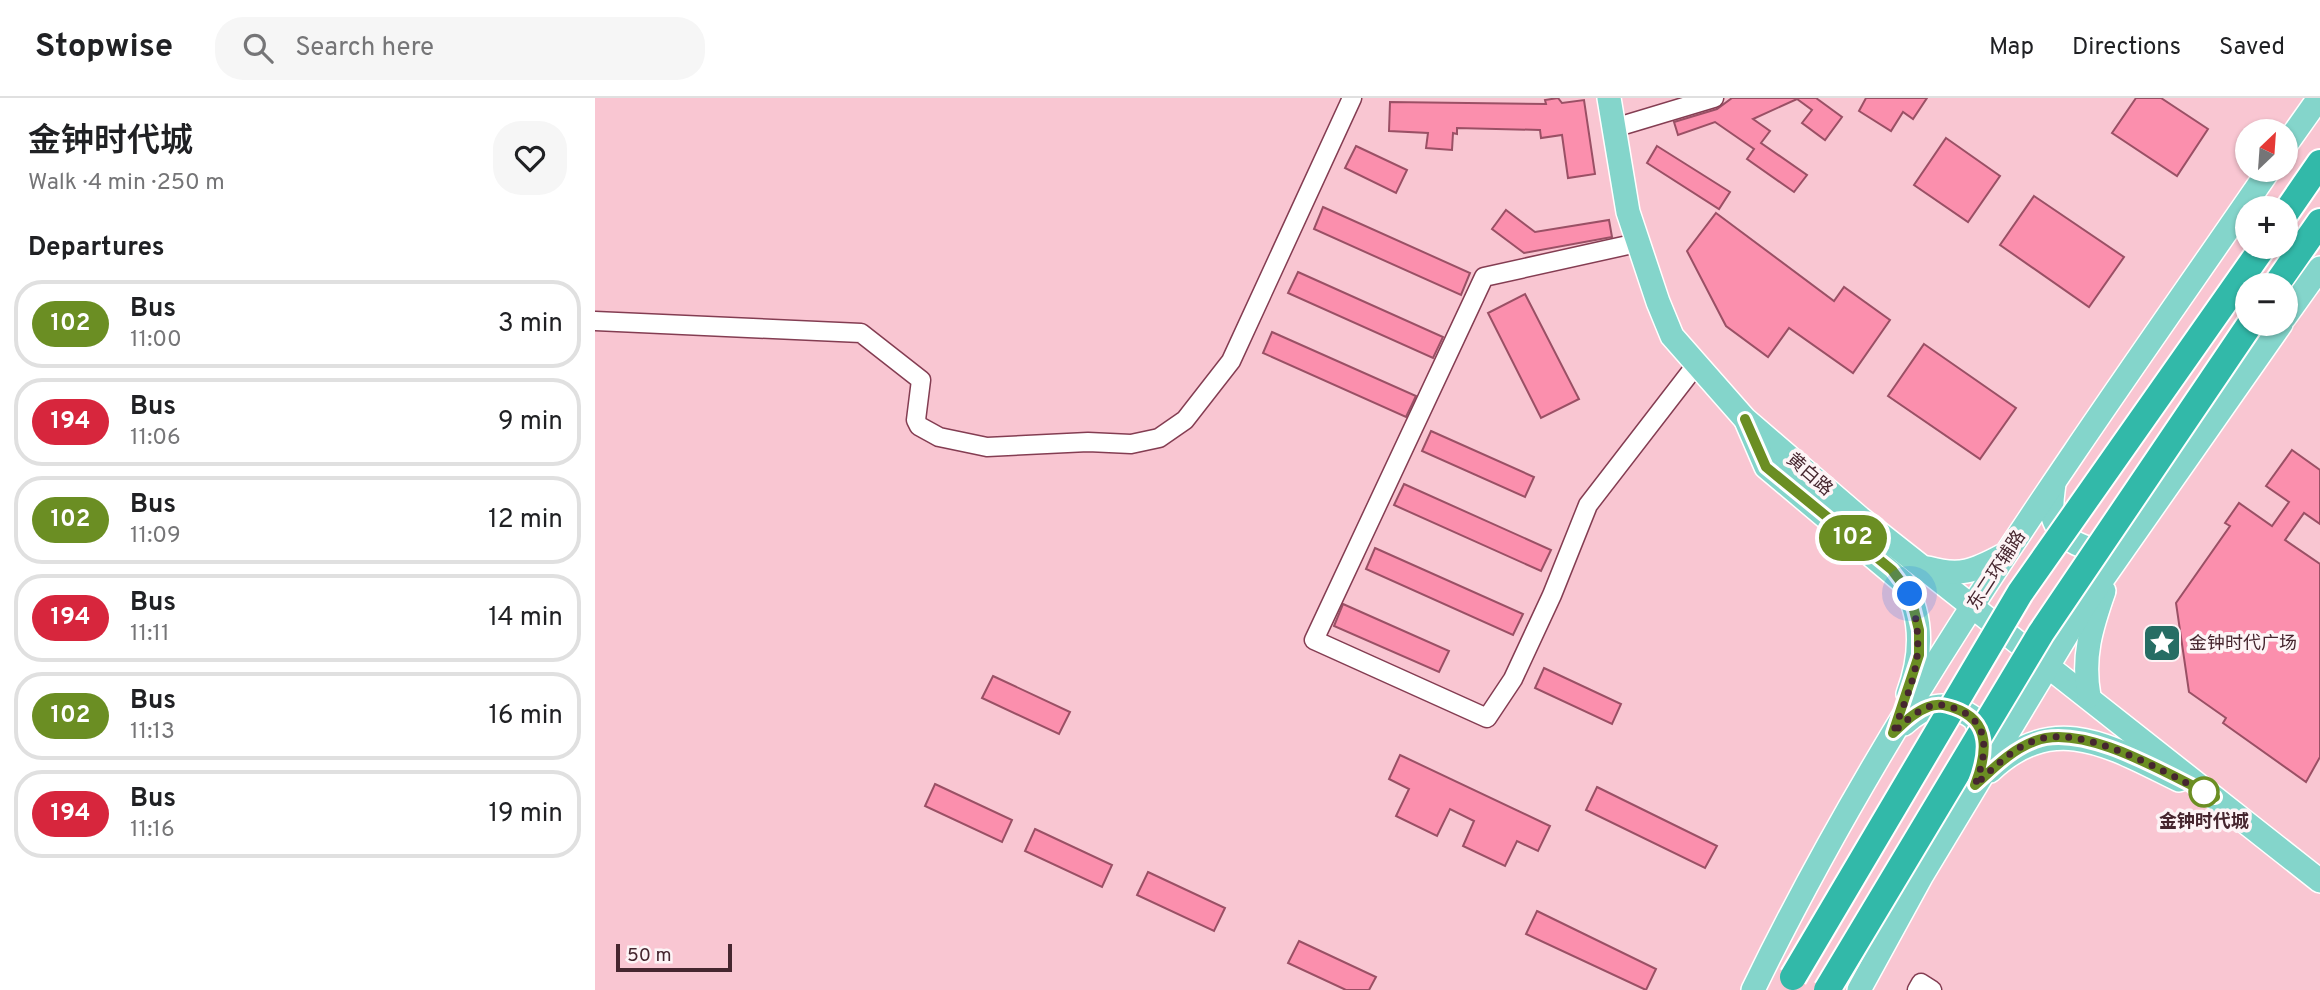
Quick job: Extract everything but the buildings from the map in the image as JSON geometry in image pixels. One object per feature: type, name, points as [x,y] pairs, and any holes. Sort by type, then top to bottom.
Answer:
[{"type":"highway","points":[[2297,196],[2320,163]]},
{"type":"highway","points":[[2285,273],[2320,222]]},
{"type":"highway","points":[[1790,984],[2020,593],[2255,259]]},
{"type":"highway","points":[[1827,990],[2041,633],[2242,336]]},
{"type":"main road","name":"黄白路","points":[[1609,98],[1628,212],[1672,336],[1745,419],[1860,517],[2320,881]]},
{"type":"main road","points":[[2298,128],[2319,98]]},
{"type":"main road","name":"东二环辅路","points":[[1752,990],[1893,733],[2004,555],[2261,182]]},
{"type":"main road","points":[[2298,299],[2320,268]]},
{"type":"main road","points":[[1859,990],[1975,785],[2049,664],[2113,564],[2273,336]]},
{"type":"main road","points":[[1745,419],[1766,467],[1892,570],[1910,594],[1919,630],[1919,655],[1893,733]]},
{"type":"main road","points":[[2054,483],[2053,518],[2073,541],[2103,550],[2114,548],[2133,536]]},
{"type":"main road","points":[[1922,566],[1951,574],[1977,569],[2004,555]]},
{"type":"main road","points":[[2089,696],[2085,671],[2088,639],[2113,564]]},
{"type":"main road","points":[[1893,733],[1911,717],[1935,705],[1943,704],[1967,713],[1979,725],[1985,740],[1986,757],[1975,785]]},
{"type":"main road","points":[[1975,785],[2007,756],[2037,740],[2064,737],[2096,743],[2128,755],[2215,797]]},
{"type":"street","points":[[595,321],[861,333],[921,380],[916,420],[919,426],[939,437],[987,447],[1088,442],[1131,444],[1159,438],[1185,419],[1231,361],[1352,98]]},
{"type":"street","points":[[1614,128],[1714,98]]},
{"type":"street","points":[[1637,243],[1484,277],[1314,640],[1487,718],[1513,679],[1552,595],[1588,505],[1696,365]]},
{"type":"street","points":[[1917,990],[1921,983],[1932,990]]},
{"type":"bus line","name":"102","points":[[1745,419],[1766,467],[1892,570],[1910,594],[1919,630],[1919,655],[1893,733],[1927,707],[1943,704],[1957,708],[1975,719],[1985,740],[1986,757],[1975,785],[2007,756],[2037,740],[2064,737],[2096,743],[2128,755],[2215,797]]},
{"type":"place","name":"金钟时代广场","points":[[2162,643]]},
{"type":"place","name":"金钟时代城","points":[[2204,792]]},
{"type":"route","points":[[1910,594],[1919,630],[1919,655],[1893,733],[1927,707],[1943,704],[1957,708],[1975,719],[1985,740],[1986,757],[1975,785],[2007,756],[2037,740],[2064,737],[2096,743],[2128,755],[2204,792]]}]
